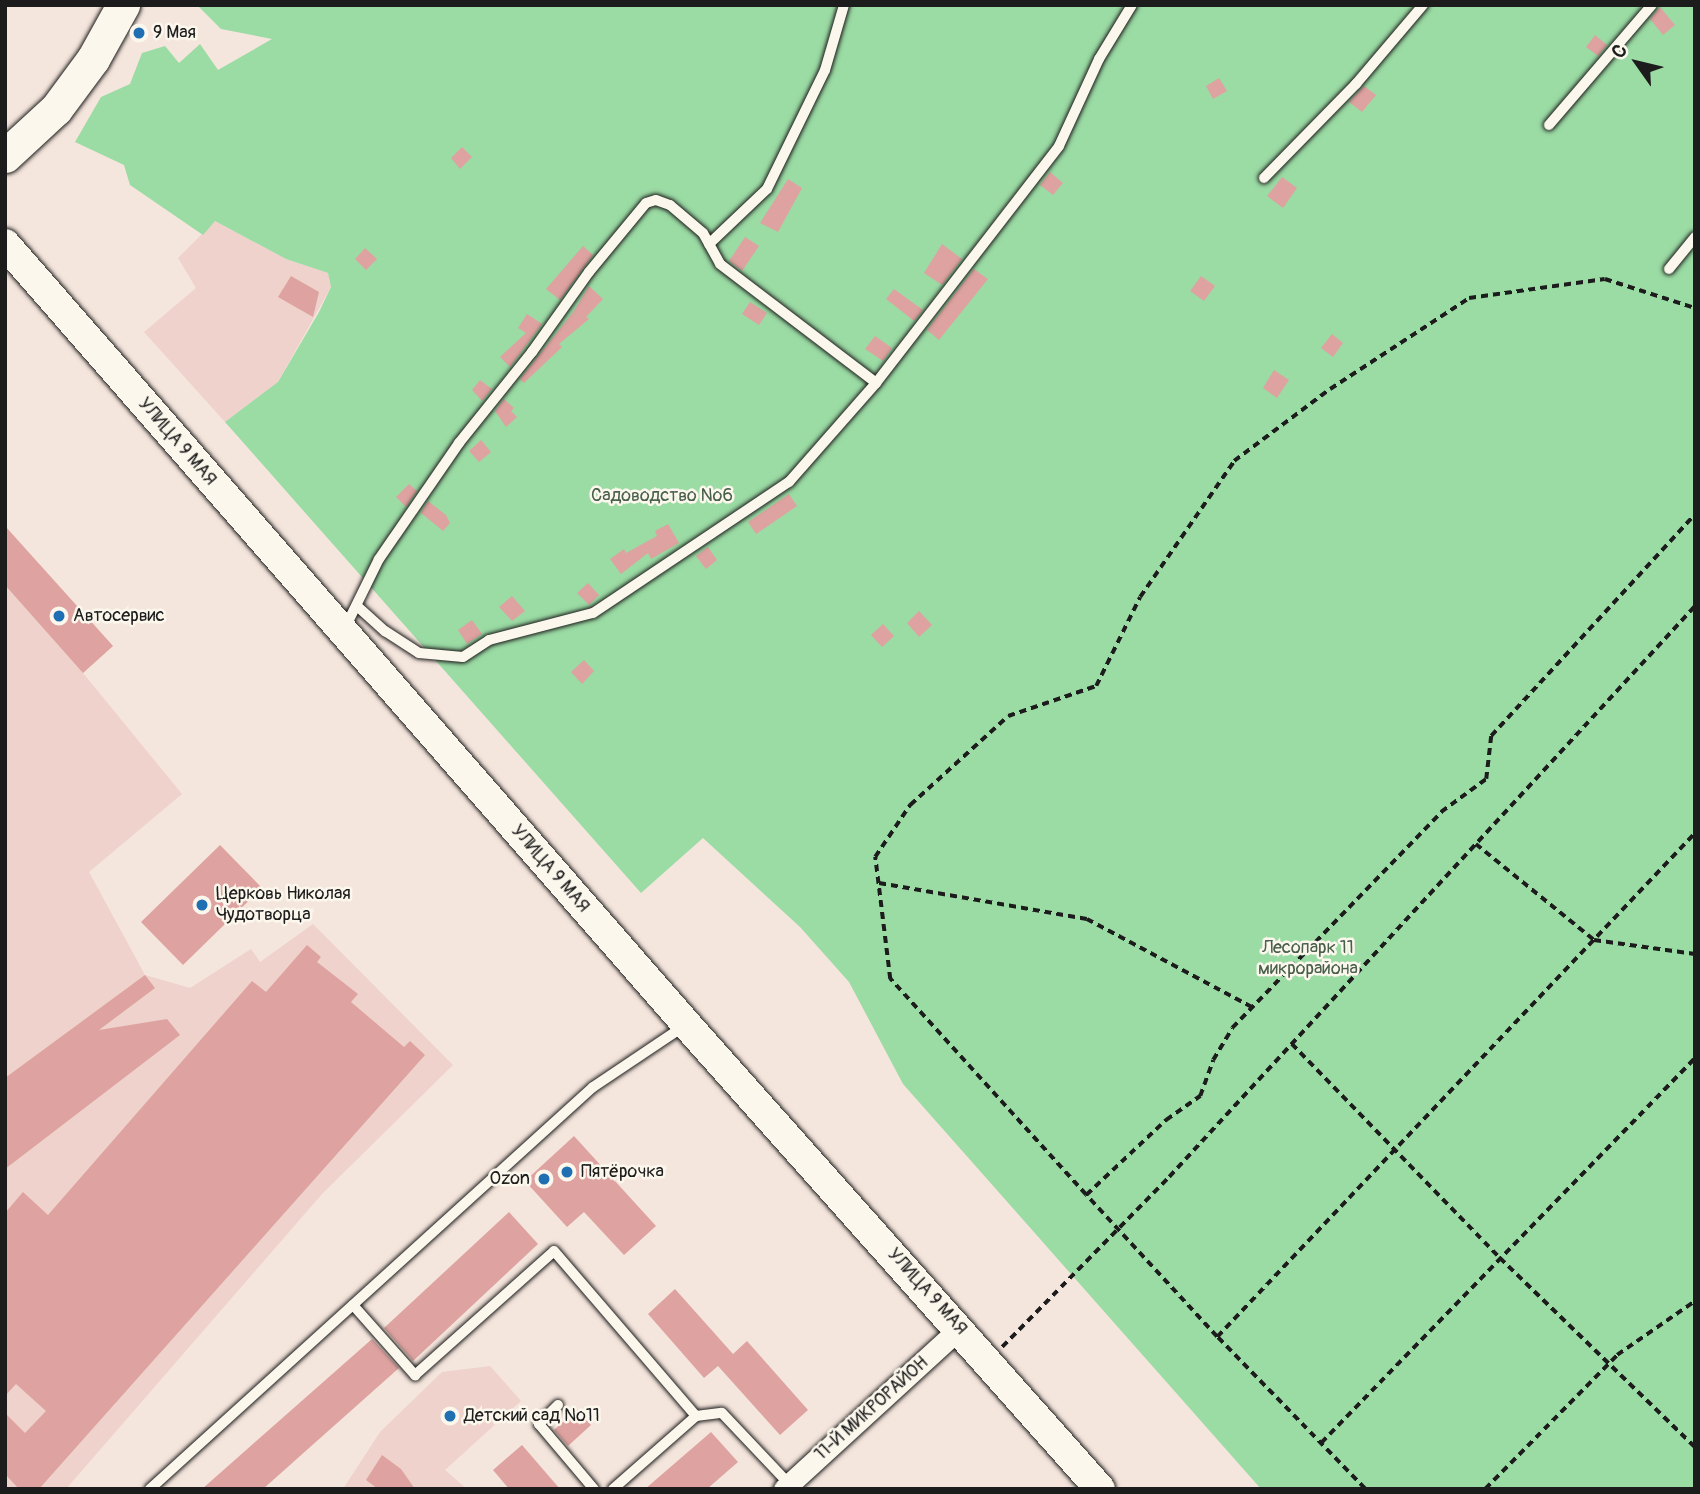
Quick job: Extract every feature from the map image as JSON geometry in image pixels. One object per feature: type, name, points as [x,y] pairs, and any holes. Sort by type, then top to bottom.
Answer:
[{"type":"main road","points":[[5,156],[56,109],[93,59],[121,6]]},
{"type":"main road","name":"УЛИЦА 9 МАЯ","points":[[5,244],[342,633],[1100,1489]]},
{"type":"street","name":"11-Й МИКРОРАЙОН","points":[[789,1487],[960,1328]]},
{"type":"lane","points":[[709,244],[768,189],[825,70],[844,5]]},
{"type":"lane","points":[[357,606],[385,631],[419,653],[463,657],[489,640],[593,613],[789,482],[876,383],[1059,146],[1099,60],[1132,5]]},
{"type":"lane","points":[[1264,178],[1356,84],[1423,5]]},
{"type":"lane","points":[[1549,125],[1652,5]]},
{"type":"lane","points":[[342,633],[379,559],[459,443],[532,352],[589,272],[646,204],[656,200],[670,205],[703,233],[720,264],[876,383]]},
{"type":"lane","points":[[1669,268],[1695,237]]},
{"type":"lane","points":[[150,1489],[593,1087],[687,1025]]},
{"type":"lane","points":[[353,1305],[415,1375],[554,1251],[696,1416]]},
{"type":"lane","points":[[558,1405],[539,1424],[594,1489]]},
{"type":"lane","points":[[612,1489],[696,1416],[722,1413],[789,1487]]},
{"type":"path","points":[[1365,1489],[1116,1230],[890,979],[875,857],[910,805],[1008,716],[1096,686],[1140,597],[1234,461],[1330,389],[1469,298],[1605,279],[1695,308]]},
{"type":"path","points":[[1086,1195],[1166,1120],[1200,1097],[1213,1060],[1232,1028],[1441,812],[1486,779],[1491,736],[1695,514]]},
{"type":"path","points":[[988,1361],[1292,1044],[1695,606]]},
{"type":"path","points":[[1217,1338],[1695,833]]},
{"type":"path","points":[[1476,844],[1594,940],[1695,954]]},
{"type":"path","points":[[879,883],[1087,919],[1252,1007]]},
{"type":"path","points":[[1292,1044],[1500,1258],[1695,1447]]},
{"type":"path","points":[[1321,1443],[1695,1058]]},
{"type":"path","points":[[1485,1489],[1608,1364],[1695,1301]]},
{"type":"shaded area","points":[[215,221],[286,259],[328,273],[331,287],[278,382],[225,422],[144,332],[196,288],[178,258]]},
{"type":"shaded area","points":[[5,526],[113,646],[83,673],[182,794],[89,872],[145,975],[190,988],[251,949],[260,962],[313,924],[453,1065],[322,1194],[66,1489],[5,1489]]},
{"type":"shaded area","name":"Детский сад №11","points":[[490,1366],[521,1401],[445,1470],[467,1489],[343,1489],[380,1432],[442,1372]]},
{"type":"green space","points":[[197,5],[1695,5],[1695,1489],[1261,1489],[903,1084],[849,982],[800,927],[703,838],[641,893],[225,422],[278,382],[331,287],[328,273],[286,259],[215,221],[203,235],[130,185],[124,165],[75,142],[101,97],[130,84],[142,53],[165,46],[179,63],[200,44],[218,70],[272,39],[221,29]]},
{"type":"building","points":[[1660,7],[1675,25],[1663,35],[1650,19]]},
{"type":"building","points":[[1595,35],[1607,45],[1598,56],[1586,47]]},
{"type":"building","points":[[1219,78],[1227,91],[1213,99],[1206,86]]},
{"type":"building","points":[[1364,86],[1376,95],[1362,112],[1349,102]]},
{"type":"building","points":[[462,147],[472,157],[460,169],[451,158]]},
{"type":"building","points":[[1050,172],[1063,183],[1053,195],[1040,185]]},
{"type":"building","points":[[1282,177],[1297,188],[1283,208],[1267,196]]},
{"type":"building","points":[[788,179],[802,188],[778,232],[760,223]]},
{"type":"building","points":[[745,237],[759,246],[742,271],[729,261]]},
{"type":"building","points":[[942,244],[962,259],[942,285],[924,273]]},
{"type":"building","points":[[583,246],[593,255],[560,300],[546,289]]},
{"type":"building","points":[[365,248],[377,259],[366,270],[355,259]]},
{"type":"building","points":[[974,269],[988,279],[939,340],[927,330]]},
{"type":"building","points":[[291,276],[319,292],[313,317],[278,297]]},
{"type":"building","points":[[1201,276],[1215,286],[1204,301],[1190,291]]},
{"type":"building","points":[[589,286],[603,299],[586,317],[589,319],[559,344],[562,347],[524,383],[520,379],[574,311]]},
{"type":"building","points":[[894,289],[923,310],[914,321],[886,299]]},
{"type":"building","points":[[750,302],[767,313],[759,325],[742,314]]},
{"type":"building","points":[[527,314],[542,324],[510,367],[500,357],[526,333],[518,328]]},
{"type":"building","points":[[1332,334],[1343,343],[1333,357],[1321,348]]},
{"type":"building","points":[[875,336],[892,348],[883,361],[865,349]]},
{"type":"building","points":[[1274,370],[1289,380],[1277,398],[1263,388]]},
{"type":"building","points":[[480,380],[492,389],[482,401],[472,390]]},
{"type":"building","points":[[504,399],[514,408],[511,411],[517,417],[506,427],[495,411]]},
{"type":"building","points":[[481,440],[491,452],[479,462],[469,451]]},
{"type":"building","points":[[409,484],[417,491],[406,507],[396,497]]},
{"type":"building","points":[[789,494],[797,506],[756,534],[748,522]]},
{"type":"building","points":[[428,501],[446,515],[450,523],[443,531],[421,513]]},
{"type":"building","points":[[668,524],[679,543],[651,559],[648,553],[621,574],[610,559],[624,549],[626,553],[657,536],[655,531]]},
{"type":"building","name":"Автосервис","points":[[5,526],[113,646],[83,673],[5,585]]},
{"type":"building","points":[[708,547],[717,560],[706,569],[696,556]]},
{"type":"building","points":[[588,583],[599,595],[589,605],[577,593]]},
{"type":"building","points":[[512,596],[525,611],[512,621],[499,607]]},
{"type":"building","points":[[919,611],[932,625],[919,637],[907,623]]},
{"type":"building","points":[[472,620],[482,634],[467,644],[458,630]]},
{"type":"building","points":[[883,624],[894,636],[882,647],[871,635]]},
{"type":"building","points":[[584,660],[594,671],[582,684],[571,672]]},
{"type":"building","name":"Церковь Николая Чудотворца","points":[[220,845],[262,888],[183,965],[141,922]]},
{"type":"building","points":[[307,945],[321,957],[317,962],[358,994],[351,1002],[404,1047],[410,1041],[425,1055],[39,1489],[19,1489],[5,1474],[5,1413],[25,1433],[46,1411],[16,1384],[5,1396],[5,1213],[23,1192],[48,1215],[252,981],[266,992]]},
{"type":"building","points":[[145,975],[155,988],[99,1030],[167,1019],[180,1035],[5,1169],[5,1078]]},
{"type":"building","points":[[574,1136],[656,1226],[624,1255],[584,1212],[567,1227],[525,1181]]},
{"type":"building","points":[[509,1212],[538,1244],[413,1361],[384,1328]]},
{"type":"building","points":[[675,1289],[733,1354],[747,1341],[808,1410],[780,1435],[718,1366],[704,1378],[648,1314]]},
{"type":"building","points":[[372,1339],[399,1368],[263,1489],[202,1489]]},
{"type":"building","points":[[577,1409],[591,1425],[568,1446],[554,1430]]},
{"type":"building","points":[[711,1432],[738,1462],[707,1489],[645,1489]]},
{"type":"building","points":[[522,1445],[560,1489],[509,1489],[493,1470]]},
{"type":"building","points":[[382,1455],[401,1469],[415,1489],[378,1489],[366,1480]]},
{"type":"place","name":"9 Мая","points":[[139,33]]},
{"type":"place","name":"Автосервис","points":[[59,616]]},
{"type":"place","name":"Церковь Николая Чудотворца","points":[[202,905]]},
{"type":"place","name":"Пятёрочка","points":[[567,1172]]},
{"type":"place","name":"Ozon","points":[[544,1179]]},
{"type":"place","name":"Детский сад №11","points":[[450,1416]]},
{"type":"park label","name":"Садоводство №6","points":[[662,496]]},
{"type":"park label","name":"Лесопарк 11 микрорайона","points":[[1308,960]]}]
